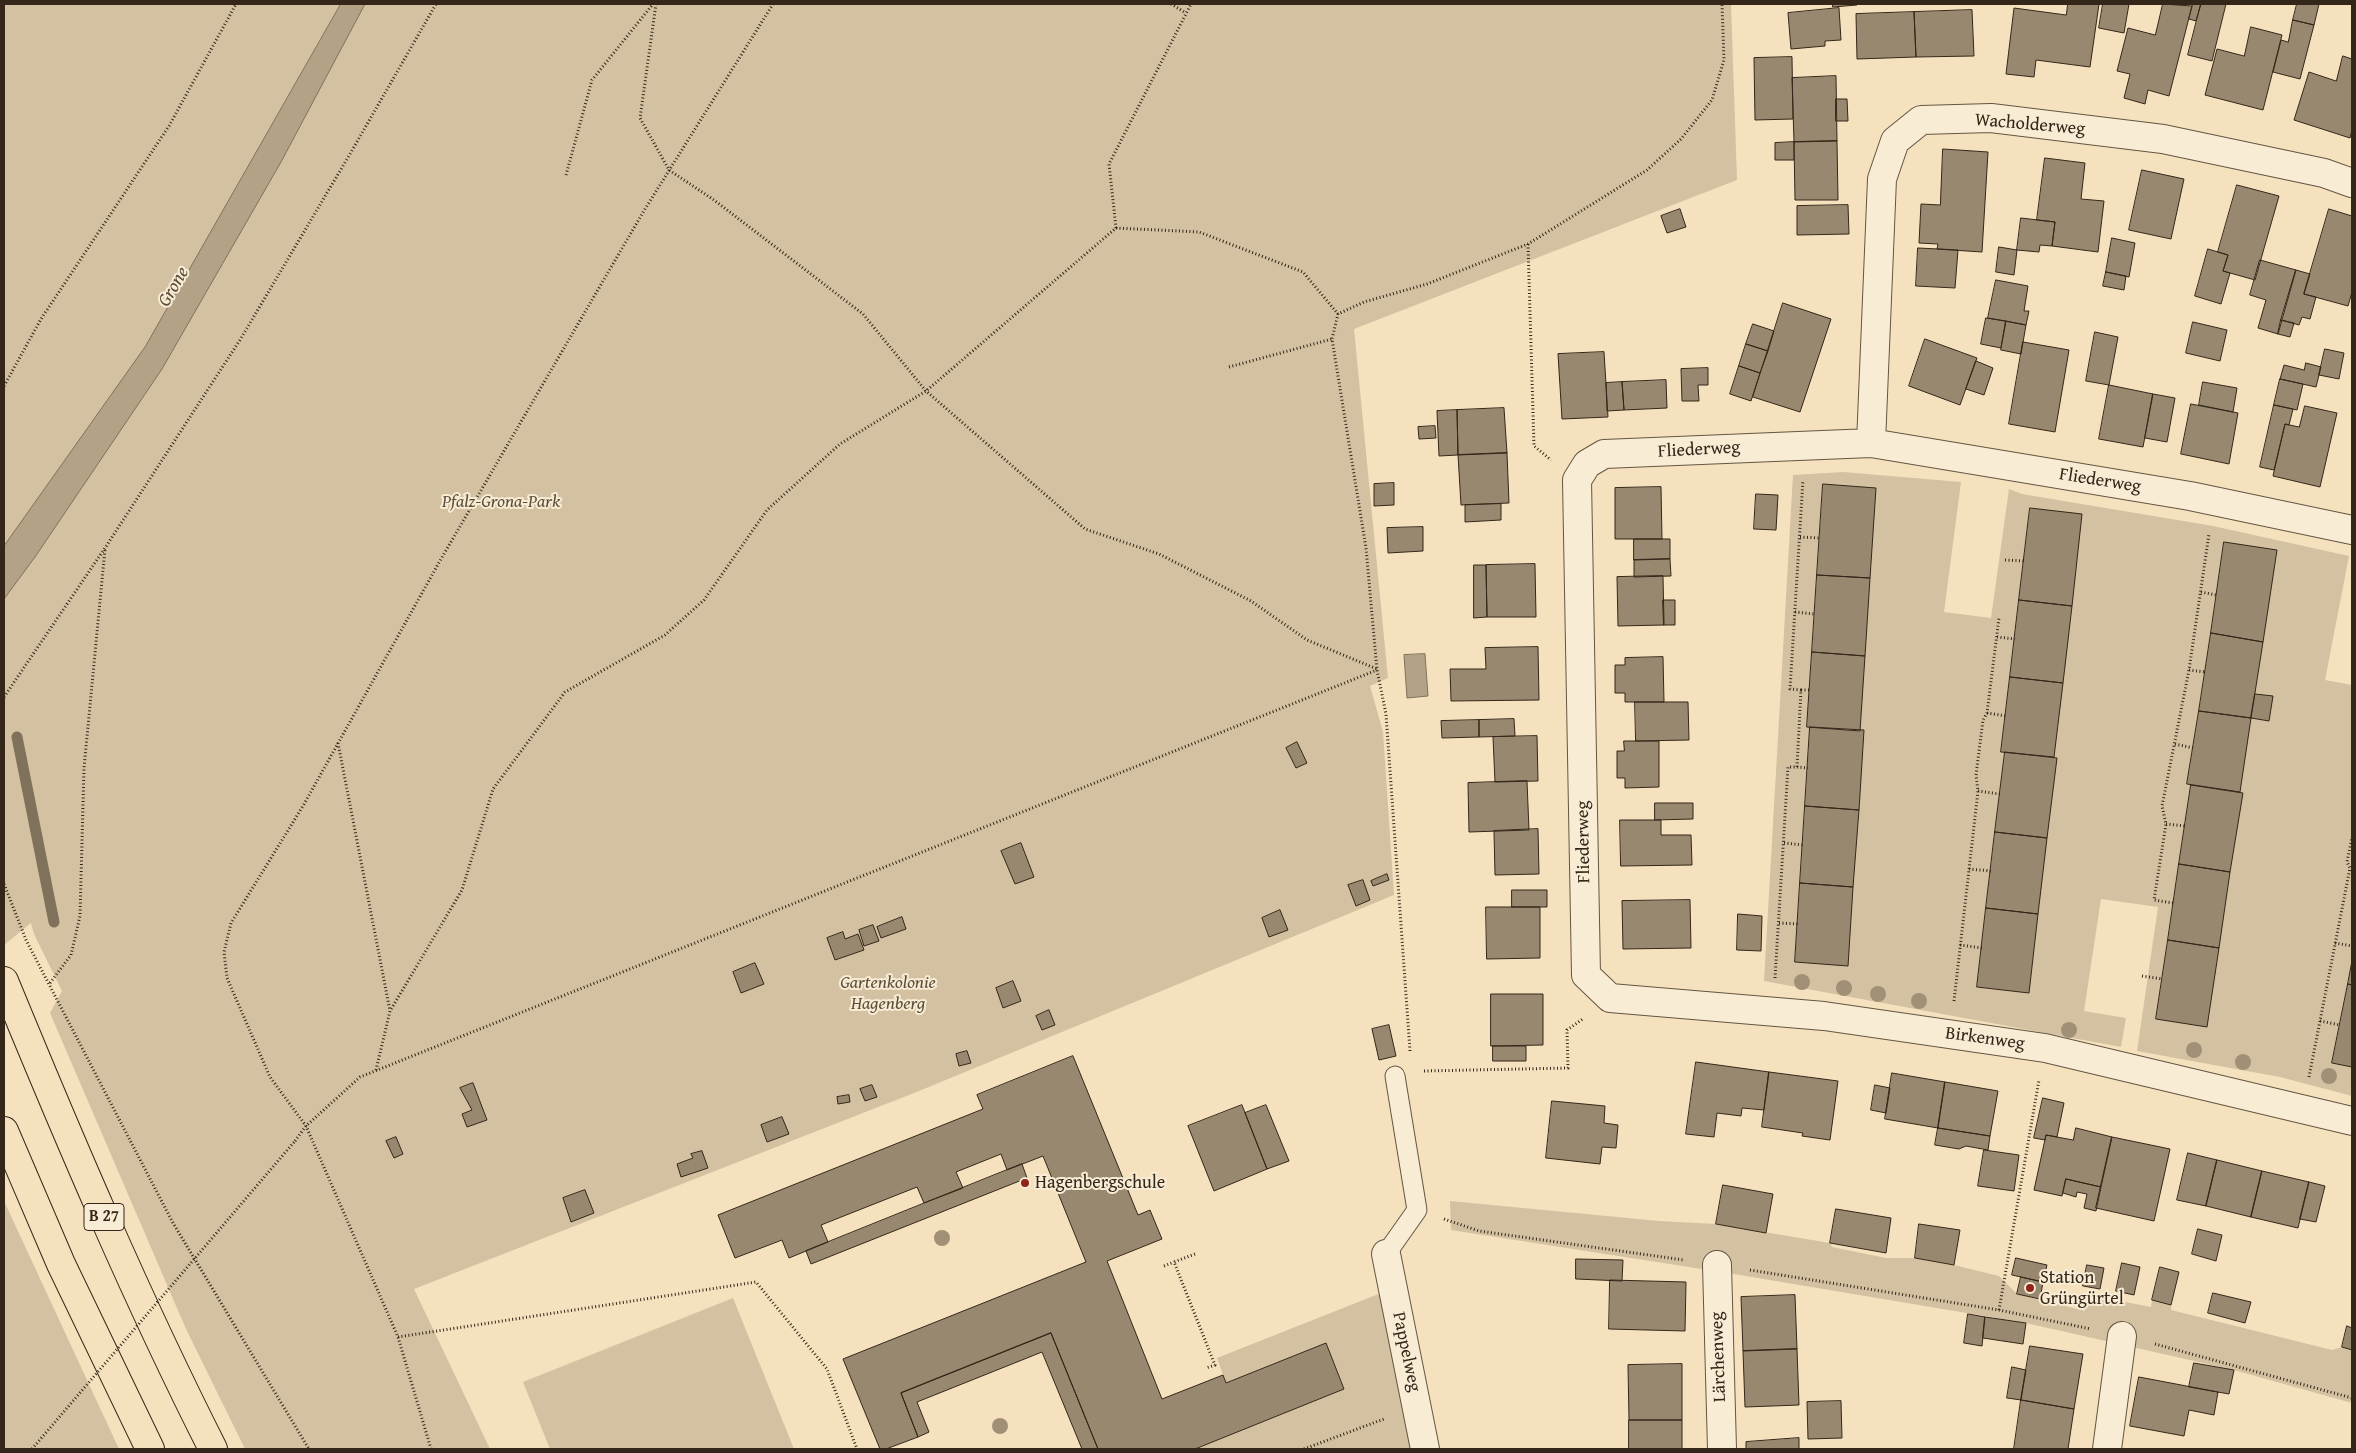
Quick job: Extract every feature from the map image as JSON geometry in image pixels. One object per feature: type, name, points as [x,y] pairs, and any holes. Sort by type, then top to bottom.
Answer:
[{"type":"highway","name":"B 27","points":[[4,981],[117,1246],[213,1449]]},
{"type":"highway","points":[[4,1131],[61,1264],[150,1449]]},
{"type":"street","name":"Wacholderweg","points":[[1870,443],[1882,179],[1895,141],[1921,120],[1991,118],[2163,139],[2324,173],[2352,183]]},
{"type":"street","name":"Fliederweg","points":[[1610,998],[1586,974],[1577,480],[1587,464],[1604,454],[1870,443],[2214,501],[2352,530]]},
{"type":"street","name":"Birkenweg","points":[[1610,998],[1824,1016],[2045,1048],[2352,1121]]},
{"type":"street","name":"Pappelweg","points":[[1386,1254],[1418,1406],[1425,1449]]},
{"type":"street","name":"Lärchenweg","points":[[1716,1265],[1722,1449]]},
{"type":"street","points":[[2107,1449],[2122,1336]]},
{"type":"lane","points":[[1386,1254],[1417,1210],[1403,1073]]},
{"type":"path","points":[[4,386],[42,319],[169,126],[236,4]]},
{"type":"path","points":[[4,697],[105,548],[240,340],[436,4]]},
{"type":"path","points":[[654,4],[640,118],[669,170],[714,200],[863,314],[926,391],[1084,529],[1159,554],[1251,601],[1307,640],[1377,670]]},
{"type":"path","points":[[566,175],[592,80],[654,4]]},
{"type":"path","points":[[431,1449],[398,1337],[306,1126],[270,1077],[227,978],[224,952],[231,923],[338,743],[446,550],[669,170],[774,4]]},
{"type":"path","points":[[1171,4],[1186,13]]},
{"type":"path","points":[[1116,228],[1109,164],[1191,4]]},
{"type":"path","points":[[1338,314],[1364,302],[1427,284],[1528,244],[1647,170],[1681,139],[1712,100],[1724,60],[1722,4]]},
{"type":"path","points":[[376,1070],[390,1012],[462,890],[494,789],[565,692],[665,635],[704,600],[768,510],[840,444],[926,391],[1116,228],[1199,232],[1304,272],[1338,314]]},
{"type":"path","points":[[1528,244],[1534,446],[1577,480]]},
{"type":"path","points":[[1338,314],[1332,339],[1366,548],[1377,670],[1386,714],[1403,1073],[1568,1068],[1567,1030],[1610,998]]},
{"type":"path","points":[[1229,367],[1332,339]]},
{"type":"path","points":[[1805,446],[1790,689],[1810,690]]},
{"type":"path","points":[[2173,904],[2154,900],[2166,824],[2162,806],[2189,670],[2214,501]]},
{"type":"path","points":[[1800,537],[1820,538]]},
{"type":"path","points":[[50,984],[71,956],[80,916],[84,768],[105,548]]},
{"type":"path","points":[[2006,560],[2024,562]]},
{"type":"path","points":[[2201,592],[2216,595]]},
{"type":"path","points":[[1795,612],[1814,614]]},
{"type":"path","points":[[1950,1034],[1978,791],[1976,775],[1983,720],[1987,713],[1999,618]]},
{"type":"path","points":[[1997,637],[2015,639]]},
{"type":"path","points":[[32,1449],[306,1126],[360,1077],[1377,670]]},
{"type":"path","points":[[2189,670],[2205,672]]},
{"type":"path","points":[[1797,767],[1801,690]]},
{"type":"path","points":[[1987,713],[2006,716]]},
{"type":"path","points":[[338,743],[390,1012]]},
{"type":"path","points":[[2175,744],[2193,748]]},
{"type":"path","points":[[1773,1011],[1788,767],[1808,768]]},
{"type":"path","points":[[1978,791],[2000,794]]},
{"type":"path","points":[[2166,824],[2185,826]]},
{"type":"path","points":[[2302,1109],[2351,868],[2347,862],[2352,837]]},
{"type":"path","points":[[1784,843],[1803,844]]},
{"type":"path","points":[[1969,869],[1991,871]]},
{"type":"path","points":[[4,884],[26,940],[173,1223],[309,1449]]},
{"type":"path","points":[[1779,923],[1798,924]]},
{"type":"path","points":[[2335,943],[2352,946]]},
{"type":"path","points":[[1960,945],[1982,948]]},
{"type":"path","points":[[2142,976],[2162,979]]},
{"type":"path","points":[[2320,1021],[2340,1025]]},
{"type":"path","points":[[1999,1310],[2045,1048]]},
{"type":"path","points":[[1417,1210],[1479,1231],[1716,1265],[1999,1310],[2122,1336],[2352,1398]]},
{"type":"path","points":[[1164,1266],[1195,1254]]},
{"type":"path","points":[[1174,1262],[1215,1364],[1206,1368]]},
{"type":"path","points":[[398,1337],[756,1282],[827,1369],[857,1449]]},
{"type":"path","points":[[1304,1449],[1418,1406]]},
{"type":"green space","name":"Pfalz-Grona-Park","points":[[4,4],[1731,4],[1737,180],[1354,329],[1388,678],[1370,686],[1383,732],[1394,895],[919,1091],[414,1289],[490,1449],[245,1449],[186,1329],[50,1013],[62,991],[34,934],[31,923],[4,945]]},
{"type":"green space","points":[[1843,472],[1961,482],[1944,612],[1991,618],[2009,489],[2022,494],[2213,526],[2349,556],[2325,680],[2352,685],[2352,1096],[2280,1077],[2137,1051],[2158,907],[2101,899],[2084,1011],[2126,1018],[2121,1047],[1764,981],[1793,475]]},
{"type":"green space","points":[[4,1201],[119,1449],[4,1449]]},
{"type":"green space","points":[[1450,1201],[1659,1221],[1716,1224],[1830,1243],[1832,1247],[1886,1258],[1915,1258],[1999,1276],[2017,1294],[2085,1311],[2079,1293],[2151,1307],[2152,1300],[2171,1305],[2171,1310],[2332,1350],[2342,1347],[2352,1350],[2352,1403],[2234,1370],[2026,1323],[1734,1274],[1451,1230]]},
{"type":"green space","points":[[1381,1293],[1411,1449],[1195,1449],[1344,1389],[1326,1343],[1226,1383],[1217,1358]]},
{"type":"green space","points":[[733,1298],[794,1449],[550,1449],[523,1382]]},
{"type":"shaded area","points":[[341,4],[365,4],[281,162],[162,369],[35,557],[4,599],[4,546],[145,347]]},
{"type":"shaded area","points":[[1425,654],[1428,696],[1407,698],[1404,655]]},
{"type":"building","points":[[1833,4],[1857,4],[1857,5],[1833,7]]},
{"type":"building","points":[[2068,4],[2099,4],[2090,67],[2036,60],[2034,77],[2006,74],[2014,8],[2066,15]]},
{"type":"building","points":[[2103,4],[2129,4],[2124,33],[2099,28]]},
{"type":"building","points":[[2163,4],[2192,6],[2169,96],[2148,90],[2145,104],[2124,98],[2130,74],[2117,71],[2128,28],[2155,35]]},
{"type":"building","points":[[2193,4],[2201,4],[2196,21],[2189,19]]},
{"type":"building","points":[[2201,4],[2226,4],[2212,61],[2188,55]]},
{"type":"building","points":[[2297,4],[2319,4],[2314,25],[2293,20]]},
{"type":"building","points":[[1839,8],[1841,40],[1825,41],[1825,46],[1791,49],[1788,13]]},
{"type":"building","points":[[1972,10],[1974,56],[1916,57],[1914,12]]},
{"type":"building","points":[[1914,12],[1916,57],[1857,59],[1856,14]]},
{"type":"building","points":[[2293,20],[2314,25],[2300,79],[2273,72],[2281,40],[2288,42]]},
{"type":"building","points":[[2251,27],[2282,35],[2263,110],[2205,95],[2217,49],[2244,56]]},
{"type":"building","points":[[2343,56],[2352,59],[2352,130],[2350,138],[2294,120],[2309,72],[2336,81]]},
{"type":"building","points":[[1792,57],[1793,119],[1755,120],[1754,58]]},
{"type":"building","points":[[1836,76],[1837,141],[1794,142],[1792,78]]},
{"type":"building","points":[[1836,99],[1847,99],[1848,121],[1836,121]]},
{"type":"building","points":[[1837,141],[1838,200],[1795,200],[1794,142]]},
{"type":"building","points":[[1794,142],[1794,160],[1775,160],[1775,143]]},
{"type":"building","points":[[1943,149],[1988,152],[1982,252],[1937,249],[1938,244],[1919,243],[1921,204],[1940,205]]},
{"type":"building","points":[[2045,158],[2085,163],[2081,199],[2104,201],[2098,252],[2052,246],[2055,222],[2037,220]]},
{"type":"building","points":[[2142,170],[2184,179],[2171,239],[2129,230]]},
{"type":"building","points":[[2237,185],[2279,196],[2255,280],[2223,271],[2228,255],[2218,252]]},
{"type":"building","points":[[1848,205],[1849,234],[1797,235],[1797,206]]},
{"type":"building","points":[[1680,209],[1686,227],[1667,233],[1661,216]]},
{"type":"building","points":[[2329,209],[2352,216],[2352,292],[2348,306],[2304,294]]},
{"type":"building","points":[[2021,218],[2055,222],[2052,246],[2040,245],[2039,252],[2017,250]]},
{"type":"building","points":[[2112,238],[2135,243],[2129,277],[2106,272]]},
{"type":"building","points":[[1999,247],[2017,250],[2014,275],[1996,272]]},
{"type":"building","points":[[1918,248],[1958,250],[1955,288],[1916,286]]},
{"type":"building","points":[[2208,249],[2228,255],[2223,271],[2230,273],[2221,304],[2195,296]]},
{"type":"building","points":[[2260,260],[2296,270],[2278,334],[2258,328],[2266,300],[2250,295]]},
{"type":"building","points":[[2296,270],[2310,274],[2304,294],[2316,297],[2310,319],[2302,317],[2299,325],[2281,320]]},
{"type":"building","points":[[2106,272],[2126,276],[2124,290],[2103,286]]},
{"type":"building","points":[[1996,280],[2028,286],[2024,311],[2029,311],[2026,325],[1988,318]]},
{"type":"building","points":[[1783,303],[1831,319],[1800,412],[1753,397]]},
{"type":"building","points":[[1986,318],[2006,321],[2001,348],[1981,344]]},
{"type":"building","points":[[2281,320],[2294,323],[2290,337],[2278,334]]},
{"type":"building","points":[[2006,321],[2026,325],[2021,354],[2001,350]]},
{"type":"building","points":[[2193,322],[2227,330],[2220,361],[2186,353]]},
{"type":"building","points":[[1753,324],[1774,331],[1768,351],[1746,344]]},
{"type":"building","points":[[2095,332],[2118,337],[2109,385],[2086,381]]},
{"type":"building","points":[[1925,339],[1977,358],[1960,405],[1909,386]]},
{"type":"building","points":[[2023,342],[2069,350],[2055,432],[2009,424]]},
{"type":"building","points":[[1746,344],[1768,351],[1760,373],[1739,366]]},
{"type":"building","points":[[2325,349],[2344,353],[2339,379],[2319,375]]},
{"type":"building","points":[[1604,352],[1608,417],[1562,419],[1558,354]]},
{"type":"building","points":[[1976,361],[1993,368],[1984,395],[1966,389]]},
{"type":"building","points":[[2306,363],[2321,367],[2316,387],[2280,379],[2284,365],[2304,370]]},
{"type":"building","points":[[1739,366],[1760,373],[1751,401],[1730,394]]},
{"type":"building","points":[[1708,368],[1708,385],[1698,385],[1699,401],[1682,401],[1681,369]]},
{"type":"building","points":[[2280,379],[2303,384],[2297,410],[2274,405]]},
{"type":"building","points":[[1666,380],[1667,408],[1624,410],[1622,382]]},
{"type":"building","points":[[1622,382],[1624,410],[1607,411],[1606,383]]},
{"type":"building","points":[[2203,382],[2237,388],[2233,412],[2199,405]]},
{"type":"building","points":[[2109,385],[2153,394],[2143,447],[2099,439]]},
{"type":"building","points":[[2153,394],[2175,398],[2167,442],[2145,438]]},
{"type":"building","points":[[2191,404],[2238,413],[2229,464],[2181,454]]},
{"type":"building","points":[[2274,405],[2293,409],[2289,425],[2285,424],[2274,470],[2260,467]]},
{"type":"building","points":[[2305,406],[2337,413],[2320,487],[2273,476],[2285,424],[2299,427]]},
{"type":"building","points":[[1504,408],[1507,453],[1458,455],[1457,410]]},
{"type":"building","points":[[1457,410],[1458,455],[1439,456],[1437,411]]},
{"type":"building","points":[[1435,426],[1436,438],[1419,439],[1418,427]]},
{"type":"building","points":[[1507,453],[1509,503],[1461,505],[1458,455]]},
{"type":"building","points":[[1394,483],[1394,505],[1374,506],[1374,484]]},
{"type":"building","points":[[1823,484],[1876,488],[1870,578],[1817,575]]},
{"type":"building","points":[[1661,487],[1662,539],[1615,539],[1615,488]]},
{"type":"building","points":[[1756,494],[1778,495],[1776,530],[1754,529]]},
{"type":"building","points":[[1501,504],[1501,520],[1465,522],[1465,505]]},
{"type":"building","points":[[2030,508],[2082,514],[2072,606],[2019,600]]},
{"type":"building","points":[[1423,527],[1423,551],[1388,553],[1387,528]]},
{"type":"building","points":[[1634,539],[1670,539],[1670,559],[1634,560]]},
{"type":"building","points":[[2224,542],[2277,550],[2263,642],[2211,633]]},
{"type":"building","points":[[1670,559],[1671,576],[1634,577],[1634,560]]},
{"type":"building","points":[[1535,564],[1536,617],[1487,617],[1486,565]]},
{"type":"building","points":[[1474,565],[1486,565],[1487,617],[1474,618]]},
{"type":"building","points":[[1817,575],[1870,578],[1865,656],[1812,652]]},
{"type":"building","points":[[1663,576],[1664,625],[1618,626],[1617,577]]},
{"type":"building","points":[[1663,600],[1675,600],[1675,625],[1664,625]]},
{"type":"building","points":[[2019,600],[2072,606],[2063,683],[2010,677]]},
{"type":"building","points":[[2211,633],[2263,642],[2251,718],[2199,711]]},
{"type":"building","points":[[1538,647],[1539,700],[1451,701],[1450,669],[1486,669],[1485,648]]},
{"type":"building","points":[[1812,652],[1865,656],[1860,731],[1807,727]]},
{"type":"building","points":[[1663,657],[1664,702],[1625,702],[1625,693],[1615,693],[1615,665],[1625,665],[1625,658]]},
{"type":"building","points":[[2010,677],[2063,683],[2054,757],[2001,752]]},
{"type":"building","points":[[2255,694],[2273,696],[2269,721],[2251,718]]},
{"type":"building","points":[[1635,702],[1688,702],[1689,740],[1636,741]]},
{"type":"building","points":[[2199,711],[2251,718],[2240,792],[2187,784]]},
{"type":"building","points":[[1514,719],[1515,736],[1479,737],[1479,720]]},
{"type":"building","points":[[1479,720],[1479,737],[1442,738],[1441,721]]},
{"type":"building","points":[[1810,727],[1864,730],[1859,810],[1805,806]]},
{"type":"building","points":[[1537,736],[1538,781],[1495,782],[1493,737]]},
{"type":"building","points":[[1624,741],[1659,741],[1659,787],[1625,788],[1625,778],[1617,778],[1617,751],[1624,751]]},
{"type":"building","points":[[1297,742],[1307,763],[1296,768],[1286,748]]},
{"type":"building","points":[[2005,752],[2057,758],[2047,838],[1995,832]]},
{"type":"building","points":[[1527,781],[1529,830],[1469,832],[1468,783]]},
{"type":"building","points":[[2191,785],[2243,793],[2230,872],[2179,864]]},
{"type":"building","points":[[1655,803],[1693,803],[1693,819],[1655,820]]},
{"type":"building","points":[[1805,806],[1859,810],[1853,887],[1800,883]]},
{"type":"building","points":[[1620,820],[1661,820],[1661,835],[1691,835],[1692,865],[1621,866]]},
{"type":"building","points":[[1538,829],[1539,874],[1495,875],[1494,831]]},
{"type":"building","points":[[1995,832],[2047,838],[2038,914],[1986,908]]},
{"type":"building","points":[[1021,843],[1034,877],[1015,884],[1001,851]]},
{"type":"building","points":[[2179,864],[2230,872],[2219,948],[2168,940]]},
{"type":"building","points":[[1387,874],[1389,880],[1373,886],[1371,881]]},
{"type":"building","points":[[1363,880],[1370,900],[1356,906],[1348,885]]},
{"type":"building","points":[[1800,883],[1853,887],[1848,966],[1795,962]]},
{"type":"building","points":[[1512,890],[1547,890],[1547,907],[1512,907]]},
{"type":"building","points":[[1690,900],[1691,948],[1623,949],[1622,901]]},
{"type":"building","points":[[1486,907],[1540,907],[1540,958],[1487,959]]},
{"type":"building","points":[[1986,908],[2038,914],[2029,993],[1977,987]]},
{"type":"building","points":[[1280,910],[1288,930],[1269,937],[1262,918]]},
{"type":"building","points":[[1738,914],[1762,916],[1761,951],[1737,950]]},
{"type":"building","points":[[902,917],[906,929],[881,938],[877,927]]},
{"type":"building","points":[[873,925],[879,941],[864,946],[859,930]]},
{"type":"building","points":[[843,932],[845,939],[858,934],[864,950],[835,960],[827,938]]},
{"type":"building","points":[[2168,940],[2219,948],[2207,1027],[2156,1019]]},
{"type":"building","points":[[2352,961],[2352,985],[2348,984]]},
{"type":"building","points":[[755,963],[764,984],[741,993],[733,972]]},
{"type":"building","points":[[1013,981],[1021,1001],[1003,1008],[996,988]]},
{"type":"building","points":[[2348,984],[2352,985],[2352,1067],[2332,1063]]},
{"type":"building","points":[[1491,994],[1543,994],[1543,1045],[1491,1046]]},
{"type":"building","points":[[1049,1010],[1055,1025],[1042,1030],[1036,1016]]},
{"type":"building","points":[[1389,1025],[1396,1056],[1379,1060],[1372,1029]]},
{"type":"building","points":[[1493,1046],[1526,1046],[1526,1061],[1493,1061]]},
{"type":"building","points":[[967,1051],[971,1063],[959,1066],[956,1054]]},
{"type":"building","points":[[1073,1056],[1138,1215],[1150,1210],[1162,1239],[1107,1261],[1162,1399],[1223,1375],[1226,1383],[1326,1343],[1344,1389],[1195,1449],[1098,1449],[1051,1333],[901,1393],[918,1437],[886,1449],[880,1449],[843,1359],[1086,1262],[1043,1156],[1007,1170],[1001,1154],[956,1172],[963,1188],[924,1203],[917,1187],[821,1225],[828,1242],[789,1258],[782,1240],[735,1258],[718,1215],[983,1109],[977,1095]]},
{"type":"building","points":[[1696,1062],[1769,1072],[1764,1110],[1742,1108],[1741,1116],[1717,1113],[1714,1137],[1686,1134]]},
{"type":"building","points":[[1769,1072],[1838,1081],[1830,1140],[1802,1136],[1803,1133],[1762,1127]]},
{"type":"building","points":[[1892,1073],[1945,1082],[1938,1128],[1885,1119]]},
{"type":"building","points":[[1945,1082],[1998,1091],[1990,1136],[1938,1128]]},
{"type":"building","points":[[473,1083],[487,1120],[467,1127],[462,1114],[472,1110],[460,1088]]},
{"type":"building","points":[[872,1085],[877,1097],[865,1101],[860,1089]]},
{"type":"building","points":[[1875,1085],[1890,1088],[1886,1113],[1871,1110]]},
{"type":"building","points":[[849,1095],[850,1102],[838,1104],[837,1097]]},
{"type":"building","points":[[2043,1098],[2064,1103],[2057,1137],[2046,1135],[2045,1140],[2034,1138]]},
{"type":"building","points":[[1552,1101],[1605,1106],[1604,1123],[1618,1125],[1616,1148],[1602,1147],[1600,1164],[1546,1158]]},
{"type":"building","points":[[1242,1105],[1267,1169],[1214,1191],[1188,1126]]},
{"type":"building","points":[[1266,1105],[1289,1161],[1267,1169],[1245,1113]]},
{"type":"building","points":[[782,1117],[789,1134],[767,1142],[761,1125]]},
{"type":"building","points":[[1938,1128],[1990,1136],[1988,1150],[1966,1146],[1959,1149],[1935,1145]]},
{"type":"building","points":[[2076,1128],[2112,1137],[2101,1187],[2066,1179],[2062,1196],[2034,1190],[2046,1135],[2073,1140]]},
{"type":"building","points":[[396,1137],[403,1154],[394,1158],[386,1141]]},
{"type":"building","points":[[2112,1137],[2170,1149],[2154,1221],[2096,1208]]},
{"type":"building","points":[[1984,1150],[2019,1155],[2014,1191],[1978,1186]]},
{"type":"building","points":[[702,1151],[708,1168],[681,1177],[677,1164],[693,1158],[691,1154]]},
{"type":"building","points":[[2188,1153],[2217,1160],[2206,1206],[2177,1200]]},
{"type":"building","points":[[2217,1160],[2262,1171],[2251,1217],[2206,1206]]},
{"type":"building","points":[[1022,1164],[1027,1178],[811,1264],[806,1251]]},
{"type":"building","points":[[2262,1171],[2309,1182],[2298,1228],[2251,1217]]},
{"type":"building","points":[[2066,1179],[2101,1187],[2096,1211],[2084,1208],[2087,1194],[2077,1192],[2076,1197],[2063,1193]]},
{"type":"building","points":[[2309,1182],[2325,1186],[2316,1222],[2300,1219]]},
{"type":"building","points":[[1723,1185],[1773,1194],[1766,1233],[1716,1224]]},
{"type":"building","points":[[585,1190],[594,1213],[571,1222],[563,1198]]},
{"type":"building","points":[[1836,1209],[1891,1218],[1886,1253],[1830,1243]]},
{"type":"building","points":[[1919,1224],[1960,1230],[1954,1265],[1915,1258]]},
{"type":"building","points":[[2198,1229],[2222,1235],[2216,1261],[2192,1254]]},
{"type":"building","points":[[2016,1258],[2047,1265],[2043,1282],[2012,1275]]},
{"type":"building","points":[[1576,1259],[1623,1260],[1622,1281],[1576,1279]]},
{"type":"building","points":[[2122,1263],[2140,1267],[2134,1295],[2116,1291]]},
{"type":"building","points":[[2087,1265],[2104,1268],[2100,1289],[2083,1286]]},
{"type":"building","points":[[2160,1267],[2179,1272],[2171,1305],[2152,1300]]},
{"type":"building","name":"Station Grüngürtel","points":[[2021,1277],[2043,1282],[2040,1299],[2017,1294]]},
{"type":"building","points":[[1610,1280],[1686,1282],[1685,1331],[1609,1329]]},
{"type":"building","points":[[2213,1293],[2251,1302],[2245,1323],[2208,1313]]},
{"type":"building","points":[[1795,1295],[1797,1349],[1743,1351],[1741,1297]]},
{"type":"building","points":[[1968,1314],[1985,1317],[1982,1346],[1964,1343]]},
{"type":"building","points":[[1985,1317],[2026,1323],[2023,1344],[1983,1338]]},
{"type":"building","points":[[2347,1326],[2352,1328],[2352,1350],[2342,1347]]},
{"type":"building","points":[[1051,1333],[1098,1449],[1082,1449],[1042,1352],[917,1402],[929,1432],[918,1437],[901,1393]]},
{"type":"building","points":[[2030,1346],[2083,1354],[2074,1409],[2021,1400]]},
{"type":"building","points":[[1797,1349],[1799,1405],[1745,1407],[1743,1351]]},
{"type":"building","points":[[2194,1363],[2234,1370],[2229,1394],[2189,1387]]},
{"type":"building","points":[[1682,1364],[1682,1420],[1629,1420],[1628,1365]]},
{"type":"building","points":[[2012,1367],[2026,1370],[2021,1400],[2007,1398]]},
{"type":"building","points":[[2139,1377],[2218,1392],[2214,1415],[2189,1410],[2184,1436],[2130,1426]]},
{"type":"building","points":[[2021,1400],[2074,1409],[2068,1449],[2014,1449]]},
{"type":"building","points":[[1841,1401],[1842,1438],[1808,1439],[1807,1402]]},
{"type":"building","points":[[1629,1420],[1682,1420],[1682,1449],[1629,1449]]},
{"type":"building","points":[[1799,1438],[1799,1449],[1746,1449],[1746,1442]]},
{"type":"waterway","points":[[17,737],[54,922]]},
{"type":"place","name":"Hagenbergschule","points":[[1025,1183]]},
{"type":"place","name":"Station Grüngürtel","points":[[2030,1288]]},
{"type":"water label","name":"Grone","points":[[174,287]]},
{"type":"park label","name":"Gartenkolonie Hagenberg","points":[[888,993]]}]
